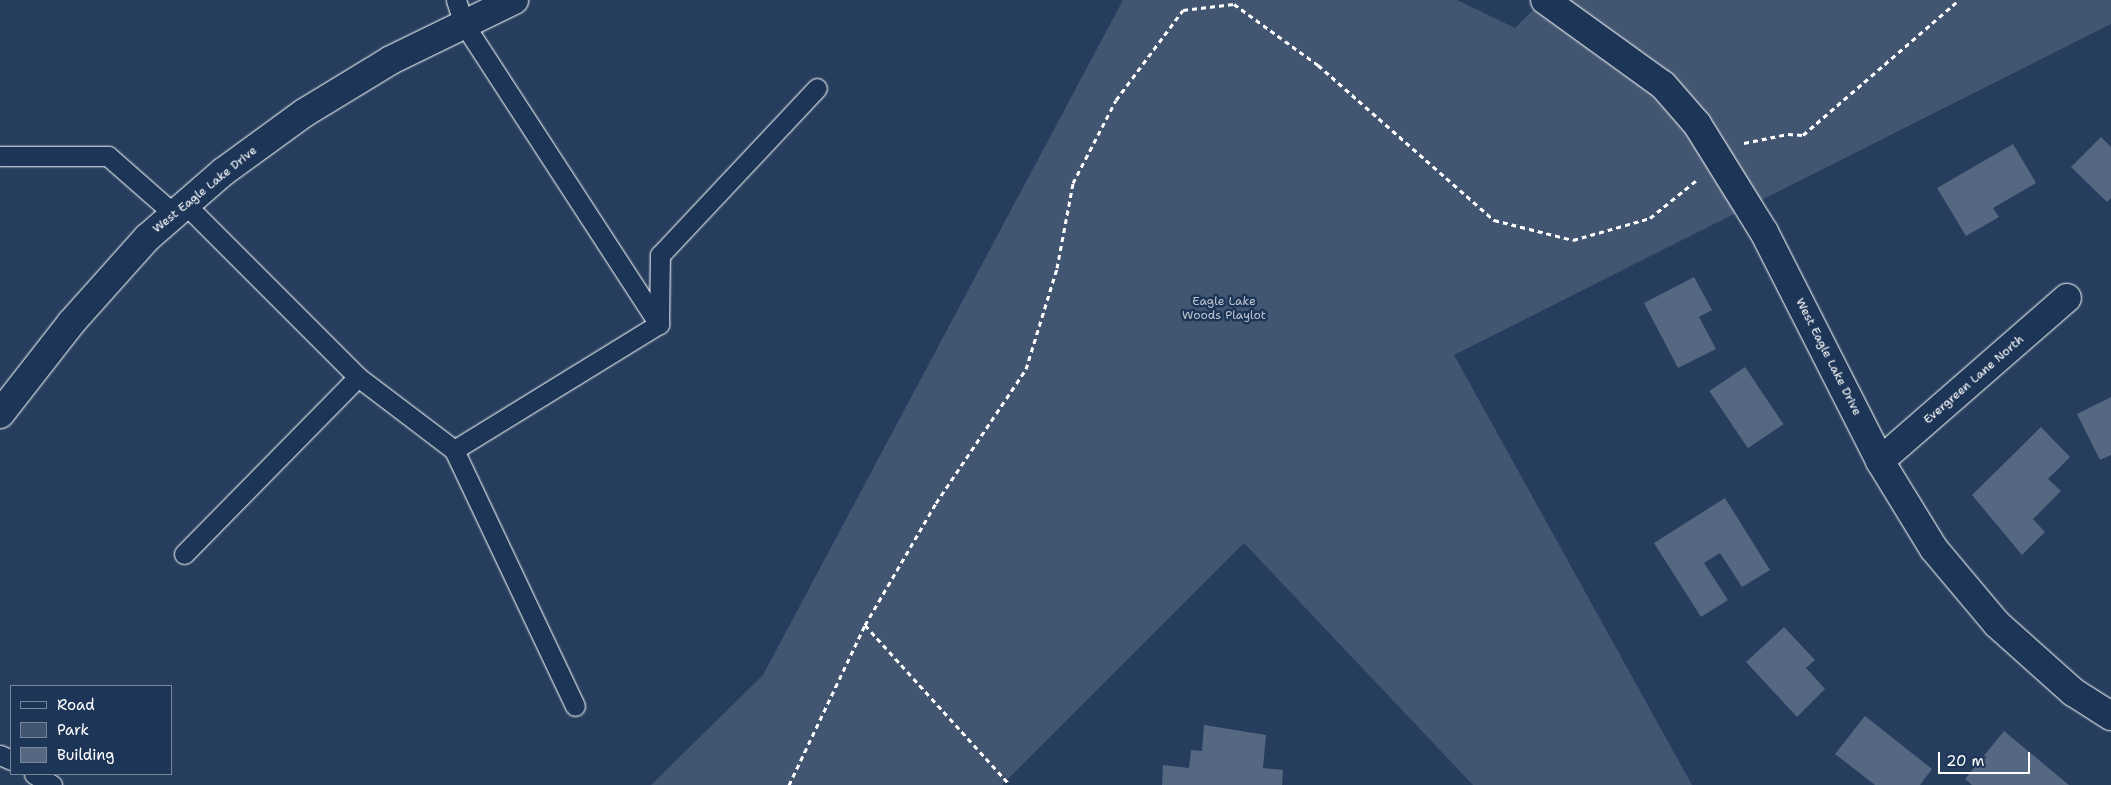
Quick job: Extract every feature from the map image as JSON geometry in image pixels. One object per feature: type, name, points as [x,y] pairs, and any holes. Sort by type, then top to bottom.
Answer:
[{"type":"street","name":"West Eagle Lake Drive","points":[[0,414],[71,323],[180,209],[304,113],[391,60],[460,12],[514,0]]},
{"type":"street","name":"West Eagle Lake Drive","points":[[1546,0],[1663,85],[1722,159],[1764,232],[1880,461],[1934,549],[1997,624],[2073,692],[2111,716]]},
{"type":"street","name":"Evergreen Lane North","points":[[1880,461],[2067,298]]},
{"type":"lane","points":[[460,12],[659,324]]},
{"type":"lane","points":[[659,324],[660,255],[817,88]]},
{"type":"lane","points":[[0,156],[108,156],[180,209],[358,377],[454,450],[575,706]]},
{"type":"lane","points":[[454,450],[659,324]]},
{"type":"lane","points":[[184,554],[358,377]]},
{"type":"lane","points":[[36,775],[52,785]]},
{"type":"path","points":[[789,785],[865,625],[936,503],[1026,369],[1057,268],[1073,183],[1116,100],[1183,10],[1234,4],[1318,66],[1494,220],[1573,240],[1650,218],[1747,141],[1803,135],[1959,0]]},
{"type":"path","points":[[865,625],[1010,785]]},
{"type":"green space","name":"Eagle Lake Woods Playlot","points":[[1123,0],[1457,0],[1515,28],[1543,0],[2111,0],[2111,24],[1454,355],[1692,785],[1473,785],[1244,543],[1002,785],[651,785],[763,675]]},
{"type":"building","points":[[2101,137],[2111,147],[2111,198],[2107,202],[2071,167]]},
{"type":"building","points":[[2013,144],[2036,183],[1993,208],[1999,217],[1966,236],[1937,188]]},
{"type":"building","points":[[1694,277],[1712,310],[1699,317],[1716,349],[1678,368],[1644,303]]},
{"type":"building","points":[[1745,367],[1784,424],[1748,448],[1709,391]]},
{"type":"building","points":[[2111,397],[2111,455],[2100,460],[2077,414]]},
{"type":"building","points":[[2041,427],[2070,457],[2048,479],[2061,491],[2033,519],[2045,532],[2022,555],[1972,495]]},
{"type":"building","points":[[1725,498],[1770,570],[1742,587],[1720,553],[1704,563],[1728,600],[1701,617],[1654,543]]},
{"type":"building","points":[[1784,627],[1815,660],[1806,668],[1825,689],[1797,717],[1746,662]]},
{"type":"building","points":[[1865,716],[1932,769],[1920,785],[1875,785],[1835,754]]},
{"type":"building","points":[[1204,725],[1266,735],[1263,768],[1283,770],[1282,785],[1162,785],[1163,765],[1189,768],[1191,750],[1202,751]]},
{"type":"building","points":[[2004,731],[2069,785],[1972,785],[1965,779]]}]
